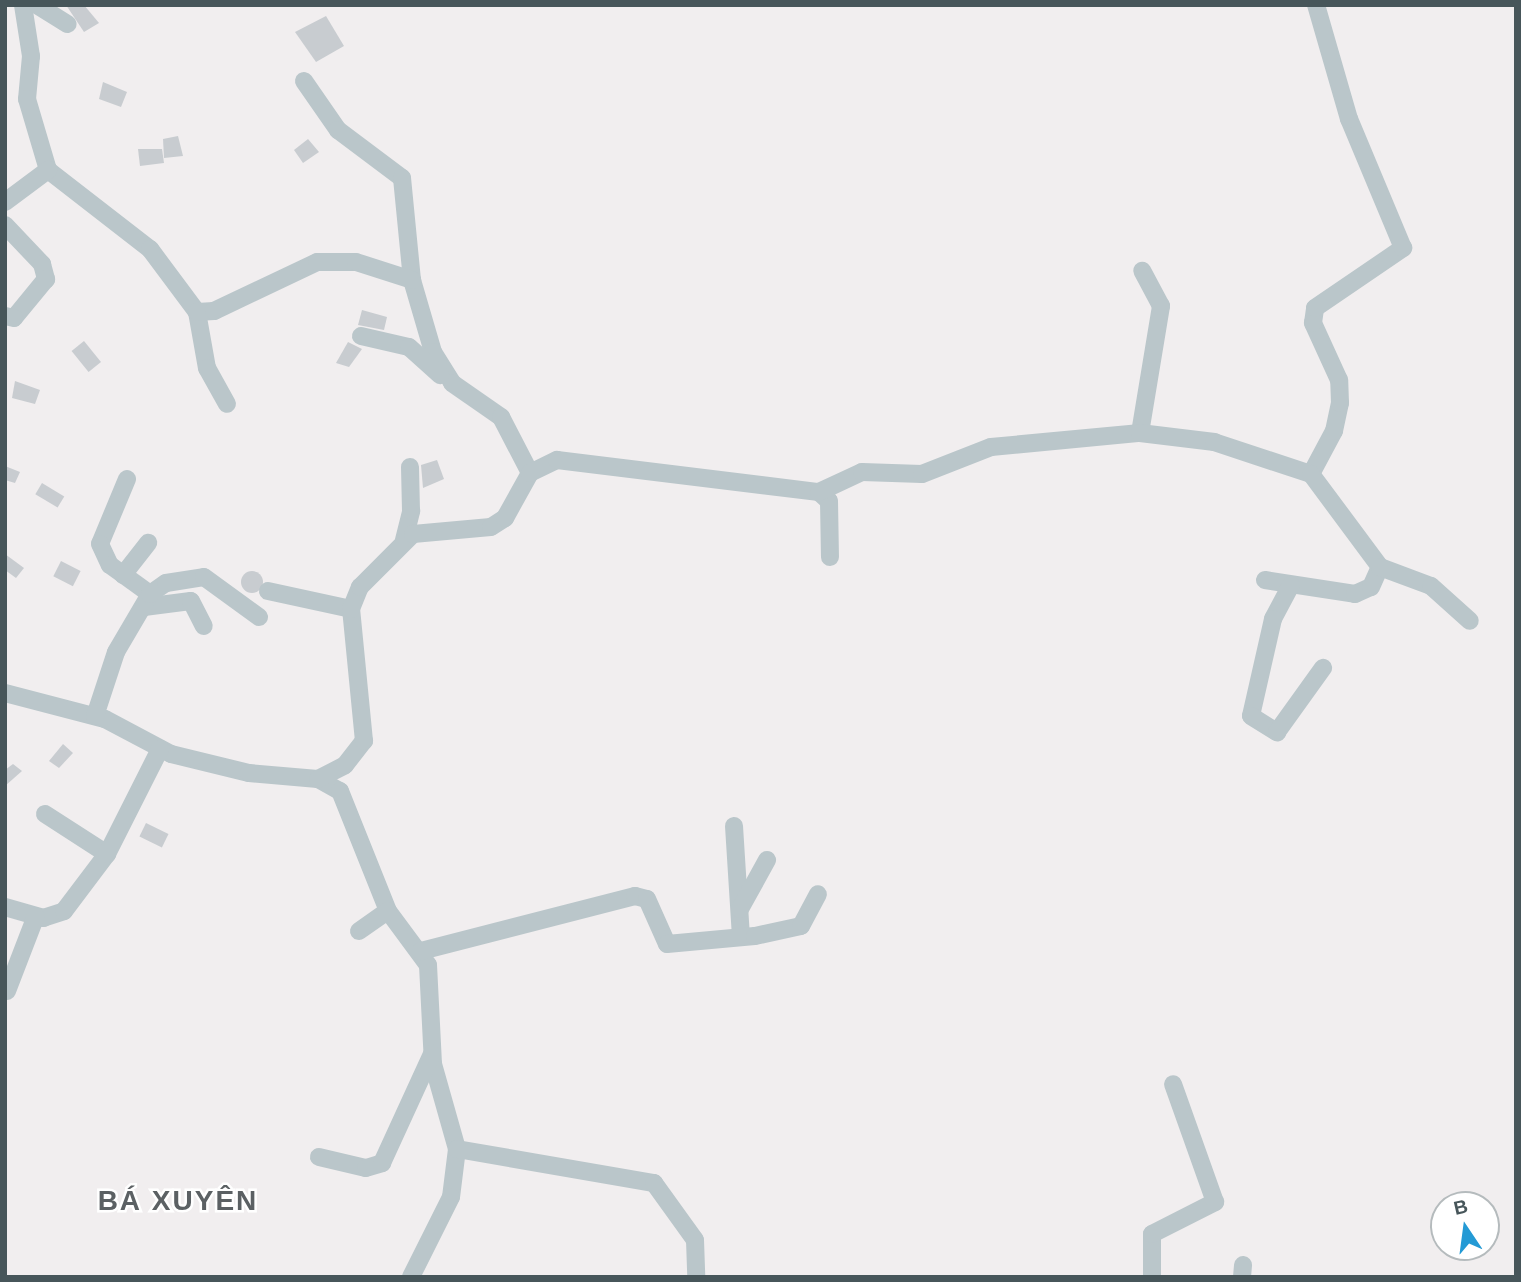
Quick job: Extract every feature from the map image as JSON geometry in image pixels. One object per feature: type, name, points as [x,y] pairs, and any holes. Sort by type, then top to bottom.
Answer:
[{"type":"street","points":[[37,5],[68,24]]},
{"type":"street","points":[[1311,474],[1334,431],[1340,403],[1339,380],[1313,323],[1315,308],[1403,248],[1349,119],[1316,5]]},
{"type":"street","points":[[24,6],[32,56],[29,111],[48,170],[143,242],[197,313],[207,368],[227,404]]},
{"type":"street","points":[[304,81],[338,130],[402,178],[412,280],[433,352],[453,383]]},
{"type":"street","points":[[5,202],[48,170]]},
{"type":"street","points":[[5,225],[42,264],[46,279],[14,318],[5,316]]},
{"type":"street","points":[[197,313],[214,311],[317,262],[356,262],[412,280]]},
{"type":"street","points":[[1140,433],[1161,306],[1142,271]]},
{"type":"street","points":[[361,336],[408,348],[501,417],[530,472]]},
{"type":"street","points":[[5,693],[95,716],[160,749],[249,773],[318,779],[345,765],[364,741],[351,609],[360,587],[404,540],[423,531],[491,527],[505,518],[530,472],[557,460],[819,492],[862,472],[922,474],[975,449],[1140,433],[1239,448],[1311,474],[1380,567],[1432,586],[1471,621]]},
{"type":"street","points":[[404,540],[410,467]]},
{"type":"street","points":[[127,480],[100,544],[147,601],[191,601],[204,626]]},
{"type":"street","points":[[819,492],[829,501],[830,557]]},
{"type":"street","points":[[123,575],[148,544]]},
{"type":"street","points":[[1265,580],[1355,594],[1371,587],[1380,567]]},
{"type":"street","points":[[95,716],[116,652],[147,601],[166,583],[204,577],[259,617]]},
{"type":"street","points":[[1291,585],[1273,619],[1251,716],[1278,732],[1323,668]]},
{"type":"street","points":[[268,591],[351,609]]},
{"type":"street","points":[[5,907],[36,916],[64,911],[107,854],[160,749]]},
{"type":"street","points":[[318,779],[346,801],[388,911],[421,951],[432,979],[432,1054],[457,1149],[451,1197],[411,1277]]},
{"type":"street","points":[[46,814],[107,854]]},
{"type":"street","points":[[734,826],[741,937]]},
{"type":"street","points":[[740,909],[767,860]]},
{"type":"street","points":[[421,951],[635,895],[647,900],[667,944],[741,937],[801,926],[818,894]]},
{"type":"street","points":[[359,930],[388,911]]},
{"type":"street","points":[[7,991],[36,916]]},
{"type":"street","points":[[319,1157],[366,1168],[382,1163],[432,1054]]},
{"type":"street","points":[[1152,1277],[1152,1234],[1215,1202],[1172,1084]]},
{"type":"street","points":[[457,1149],[654,1183],[695,1240],[696,1277]]},
{"type":"building","points":[[66,5],[84,5],[99,23],[84,32]]},
{"type":"building","points":[[326,16],[344,46],[316,62],[295,32]]},
{"type":"building","points":[[103,82],[127,92],[121,107],[99,99]]},
{"type":"building","points":[[178,136],[183,156],[164,158],[163,139]]},
{"type":"building","points":[[308,139],[319,152],[303,163],[294,150]]},
{"type":"building","points":[[138,149],[162,149],[164,163],[140,166]]},
{"type":"building","points":[[362,310],[387,317],[384,330],[358,325]]},
{"type":"building","points":[[84,341],[101,362],[89,372],[72,351]]},
{"type":"building","points":[[348,342],[362,349],[349,367],[336,363]]},
{"type":"building","points":[[15,381],[40,390],[35,404],[12,398]]},
{"type":"building","points":[[437,460],[444,479],[423,488],[421,465]]},
{"type":"building","points":[[5,466],[20,472],[15,483],[5,480]]},
{"type":"building","points":[[42,483],[64,496],[58,508],[35,494]]},
{"type":"building","points":[[5,554],[24,568],[16,578],[5,570]]},
{"type":"building","points":[[61,561],[81,571],[73,586],[53,576]]},
{"type":"building","points":[[252,571],[260,574],[263,582],[260,590],[252,593],[244,590],[241,582],[244,574]]},
{"type":"building","points":[[63,744],[73,753],[59,768],[49,761]]},
{"type":"building","points":[[13,764],[22,771],[5,786],[5,770]]},
{"type":"building","points":[[146,823],[168,834],[162,847],[139,836]]},
{"type":"district","name":"BÁ XUYÊN","points":[[178,1201]]}]
